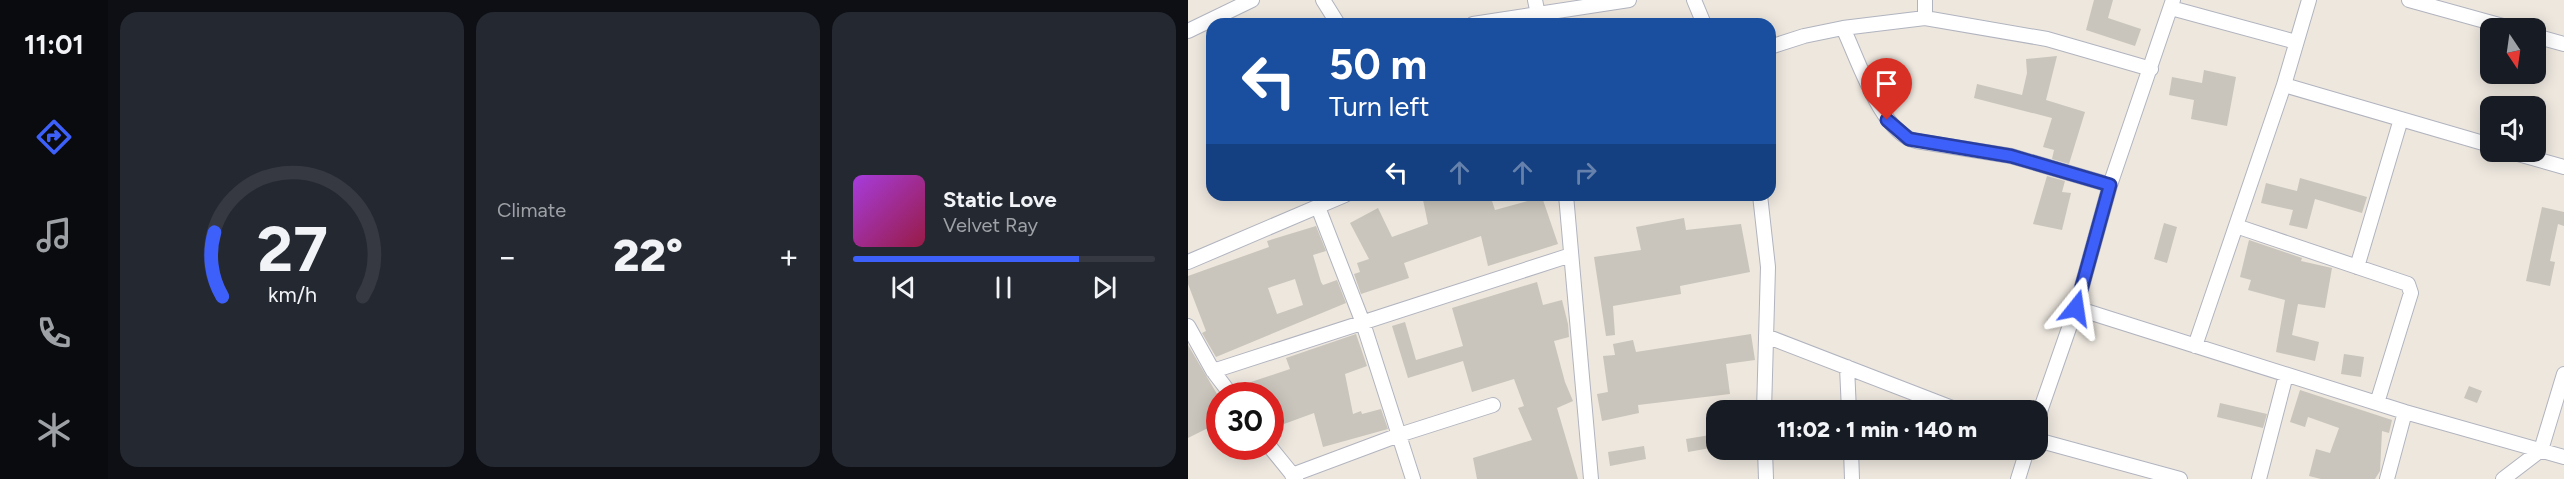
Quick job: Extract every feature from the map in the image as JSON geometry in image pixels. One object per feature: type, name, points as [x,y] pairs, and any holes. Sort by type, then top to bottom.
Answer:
[{"type":"street","points":[[1215,18],[1252,0]]},
{"type":"street","points":[[1323,0],[1334,18]]},
{"type":"street","points":[[1535,0],[1539,18]]},
{"type":"street","points":[[1544,18],[1629,0]]},
{"type":"street","points":[[1694,0],[1702,18]]},
{"type":"street","points":[[1925,0],[1925,18]]},
{"type":"street","points":[[2195,346],[2284,85],[2309,0]]},
{"type":"street","points":[[2409,0],[2480,20]]},
{"type":"street","points":[[2044,400],[2076,308],[2110,185],[2172,4],[2296,42]]},
{"type":"street","points":[[1776,45],[1804,36],[1843,28],[1925,18],[2047,39],[2151,69]]},
{"type":"street","points":[[1188,31],[1206,22]]},
{"type":"street","points":[[1843,28],[1887,120],[1902,136],[1916,141],[2011,156],[2110,185]]},
{"type":"street","points":[[2546,39],[2564,44]]},
{"type":"street","points":[[2284,85],[2480,142]]},
{"type":"street","points":[[2356,267],[2401,119]]},
{"type":"street","points":[[2546,162],[2564,167]]},
{"type":"street","points":[[1188,262],[1332,201]]},
{"type":"street","points":[[1566,201],[1591,479]]},
{"type":"street","points":[[1761,201],[1768,267],[1764,400]]},
{"type":"street","points":[[1318,207],[1363,323],[1413,479]]},
{"type":"street","points":[[2236,226],[2408,284],[2411,288],[2377,403]]},
{"type":"street","points":[[1213,371],[1571,255]]},
{"type":"street","points":[[2076,308],[2405,412],[2564,457]]},
{"type":"street","points":[[1188,326],[1221,382]]},
{"type":"street","points":[[1766,336],[1932,400]]},
{"type":"street","points":[[1847,367],[1848,400]]},
{"type":"street","points":[[2504,479],[2541,450],[2564,374]]},
{"type":"street","points":[[2259,479],[2286,375]]},
{"type":"street","points":[[1280,460],[1294,477],[1399,435],[1493,405]]},
{"type":"street","points":[[2387,479],[2405,412]]},
{"type":"street","points":[[2048,443],[2180,479]]},
{"type":"street","points":[[1765,460],[1766,479]]},
{"type":"street","points":[[1851,460],[1852,479]]},
{"type":"street","points":[[2018,479],[2024,460]]},
{"type":"building","points":[[2094,0],[2113,0],[2108,18],[2141,29],[2135,46],[2086,30]]},
{"type":"building","points":[[2057,56],[2046,100],[2085,112],[2069,164],[2052,159],[2054,150],[2043,147],[2052,118],[1974,98],[1977,84],[2022,95],[2027,73],[2026,59]]},
{"type":"building","points":[[2204,70],[2236,77],[2227,126],[2191,119],[2194,100],[2169,95],[2172,77],[2202,83]]},
{"type":"building","points":[[2047,176],[2065,181],[2062,192],[2071,193],[2062,230],[2033,224]]},
{"type":"building","points":[[2300,178],[2367,197],[2362,213],[2315,199],[2307,229],[2289,225],[2293,210],[2261,203],[2266,183],[2297,191]]},
{"type":"building","points":[[1423,201],[1492,201],[1495,210],[1528,201],[1543,201],[1558,244],[1488,266],[1481,236],[1404,263],[1409,278],[1361,294],[1354,274],[1360,272],[1357,263],[1369,259],[1350,223],[1378,208],[1392,237],[1428,224]]},
{"type":"building","points":[[2542,207],[2564,212],[2564,226],[2558,224],[2550,261],[2555,262],[2550,286],[2526,281]]},
{"type":"building","points":[[1684,218],[1686,230],[1741,224],[1750,272],[1680,286],[1681,294],[1613,306],[1615,335],[1606,336],[1594,257],[1641,250],[1636,227]]},
{"type":"building","points":[[2164,223],[2177,227],[2167,263],[2154,259]]},
{"type":"building","points":[[1316,226],[1326,251],[1313,255],[1321,282],[1323,285],[1337,280],[1346,303],[1216,357],[1202,333],[1206,331],[1188,284],[1188,276],[1269,247],[1267,241]],"holes":[[[1295,279],[1303,305],[1277,314],[1268,288]]]},
{"type":"building","points":[[2249,240],[2302,258],[2301,261],[2332,268],[2325,308],[2298,304],[2292,335],[2319,342],[2315,361],[2276,352],[2285,300],[2248,290],[2251,280],[2240,277]]},
{"type":"building","points":[[1537,282],[1543,305],[1562,300],[1568,324],[1569,337],[1554,341],[1565,382],[1573,401],[1557,408],[1578,479],[1477,479],[1473,458],[1532,440],[1518,408],[1524,406],[1514,379],[1472,392],[1463,361],[1408,378],[1392,326],[1405,322],[1416,360],[1463,346],[1452,308]]},
{"type":"building","points":[[1356,334],[1367,366],[1345,374],[1353,414],[1381,409],[1388,429],[1323,447],[1314,413],[1284,424],[1284,382],[1251,382],[1290,369],[1286,358]]},
{"type":"building","points":[[1751,334],[1755,360],[1726,364],[1730,394],[1638,405],[1639,413],[1602,421],[1597,394],[1608,392],[1603,356],[1615,355],[1613,344],[1633,340],[1636,352]]},
{"type":"building","points":[[1188,345],[1210,382],[1206,382],[1206,429],[1188,438]]},
{"type":"building","points":[[2344,354],[2364,357],[2361,377],[2341,374]]},
{"type":"building","points":[[2469,386],[2482,391],[2477,403],[2464,398]]},
{"type":"building","points":[[2300,390],[2392,420],[2389,433],[2382,431],[2380,471],[2375,479],[2321,479],[2309,476],[2316,449],[2330,453],[2339,428],[2308,417],[2305,427],[2290,422]]},
{"type":"building","points":[[2220,403],[2267,414],[2263,428],[2217,417]]},
{"type":"building","points":[[1706,436],[1706,449],[1688,452],[1686,439]]},
{"type":"building","points":[[1644,446],[1646,459],[1610,466],[1608,452]]},
{"type":"route","points":[[1887,120],[1902,136],[1909,139],[2011,156],[2110,185],[2076,308]]}]
